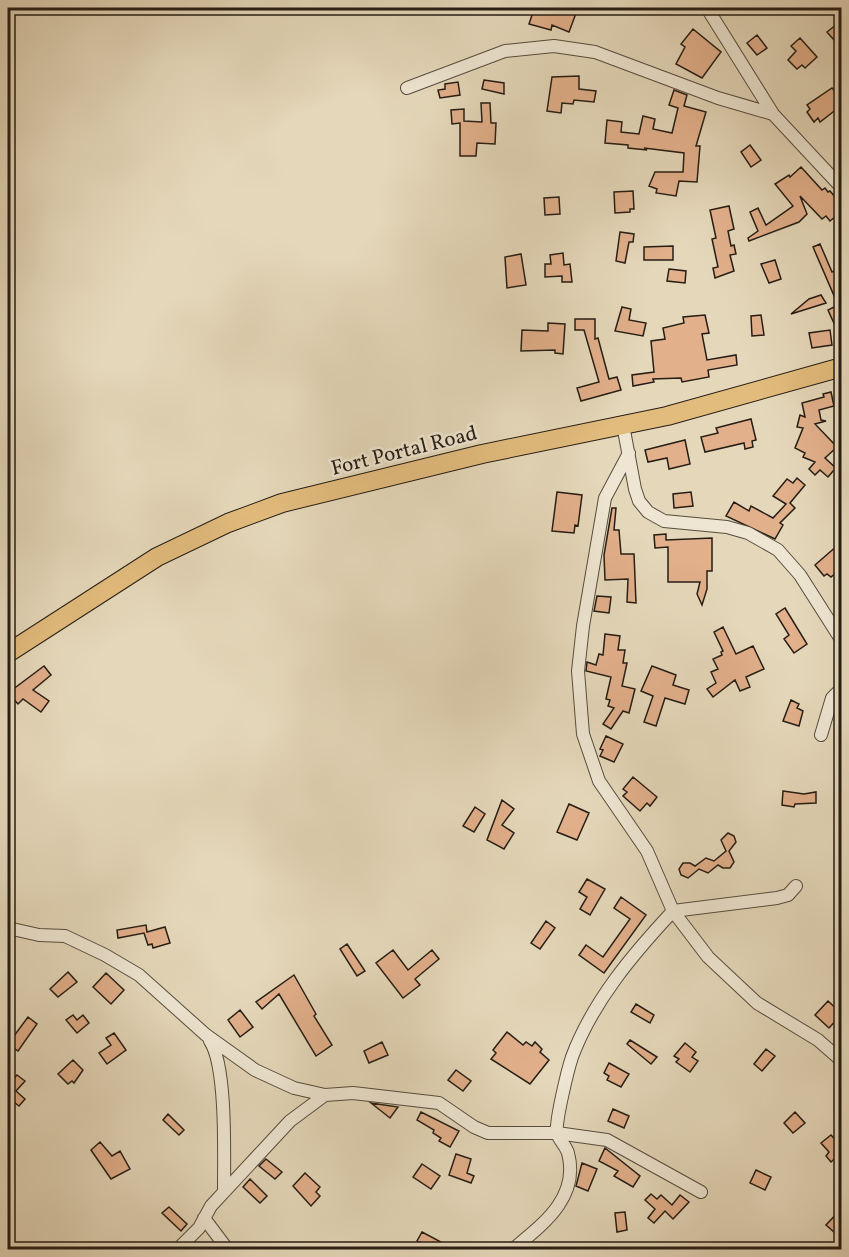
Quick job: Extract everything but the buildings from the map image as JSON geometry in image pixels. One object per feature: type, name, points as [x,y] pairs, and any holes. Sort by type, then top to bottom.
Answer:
[{"type":"main road","name":"Fort Portal Road","points":[[8,653],[157,557],[228,523],[282,503],[482,454],[667,416],[842,367]]},
{"type":"street","points":[[707,8],[773,114],[842,188]]},
{"type":"street","points":[[407,88],[505,51],[554,46],[595,52],[773,114]]},
{"type":"street","points":[[623,425],[639,501],[648,512],[664,521],[695,522],[748,533],[777,550],[800,575],[842,641]]},
{"type":"street","points":[[629,453],[605,498],[578,671],[583,734],[599,782],[647,851],[673,911],[688,933],[732,981],[757,1003],[818,1040],[842,1061]]},
{"type":"street","points":[[821,735],[832,698],[842,688]]},
{"type":"street","points":[[512,1250],[546,1222],[565,1194],[569,1177],[568,1153],[557,1132],[572,1058],[586,1027],[614,980],[673,911],[777,898],[788,895],[796,886]]},
{"type":"street","points":[[8,928],[65,936],[105,955],[140,975],[206,1035],[255,1070],[294,1088],[325,1095],[353,1093],[439,1103],[474,1127],[488,1133],[557,1132],[607,1140],[701,1192]]},
{"type":"street","points":[[206,1035],[216,1050],[224,1107],[224,1190]]},
{"type":"street","points":[[177,1250],[199,1228],[224,1190],[290,1122],[325,1095]]},
{"type":"street","points":[[204,1218],[228,1250]]}]
